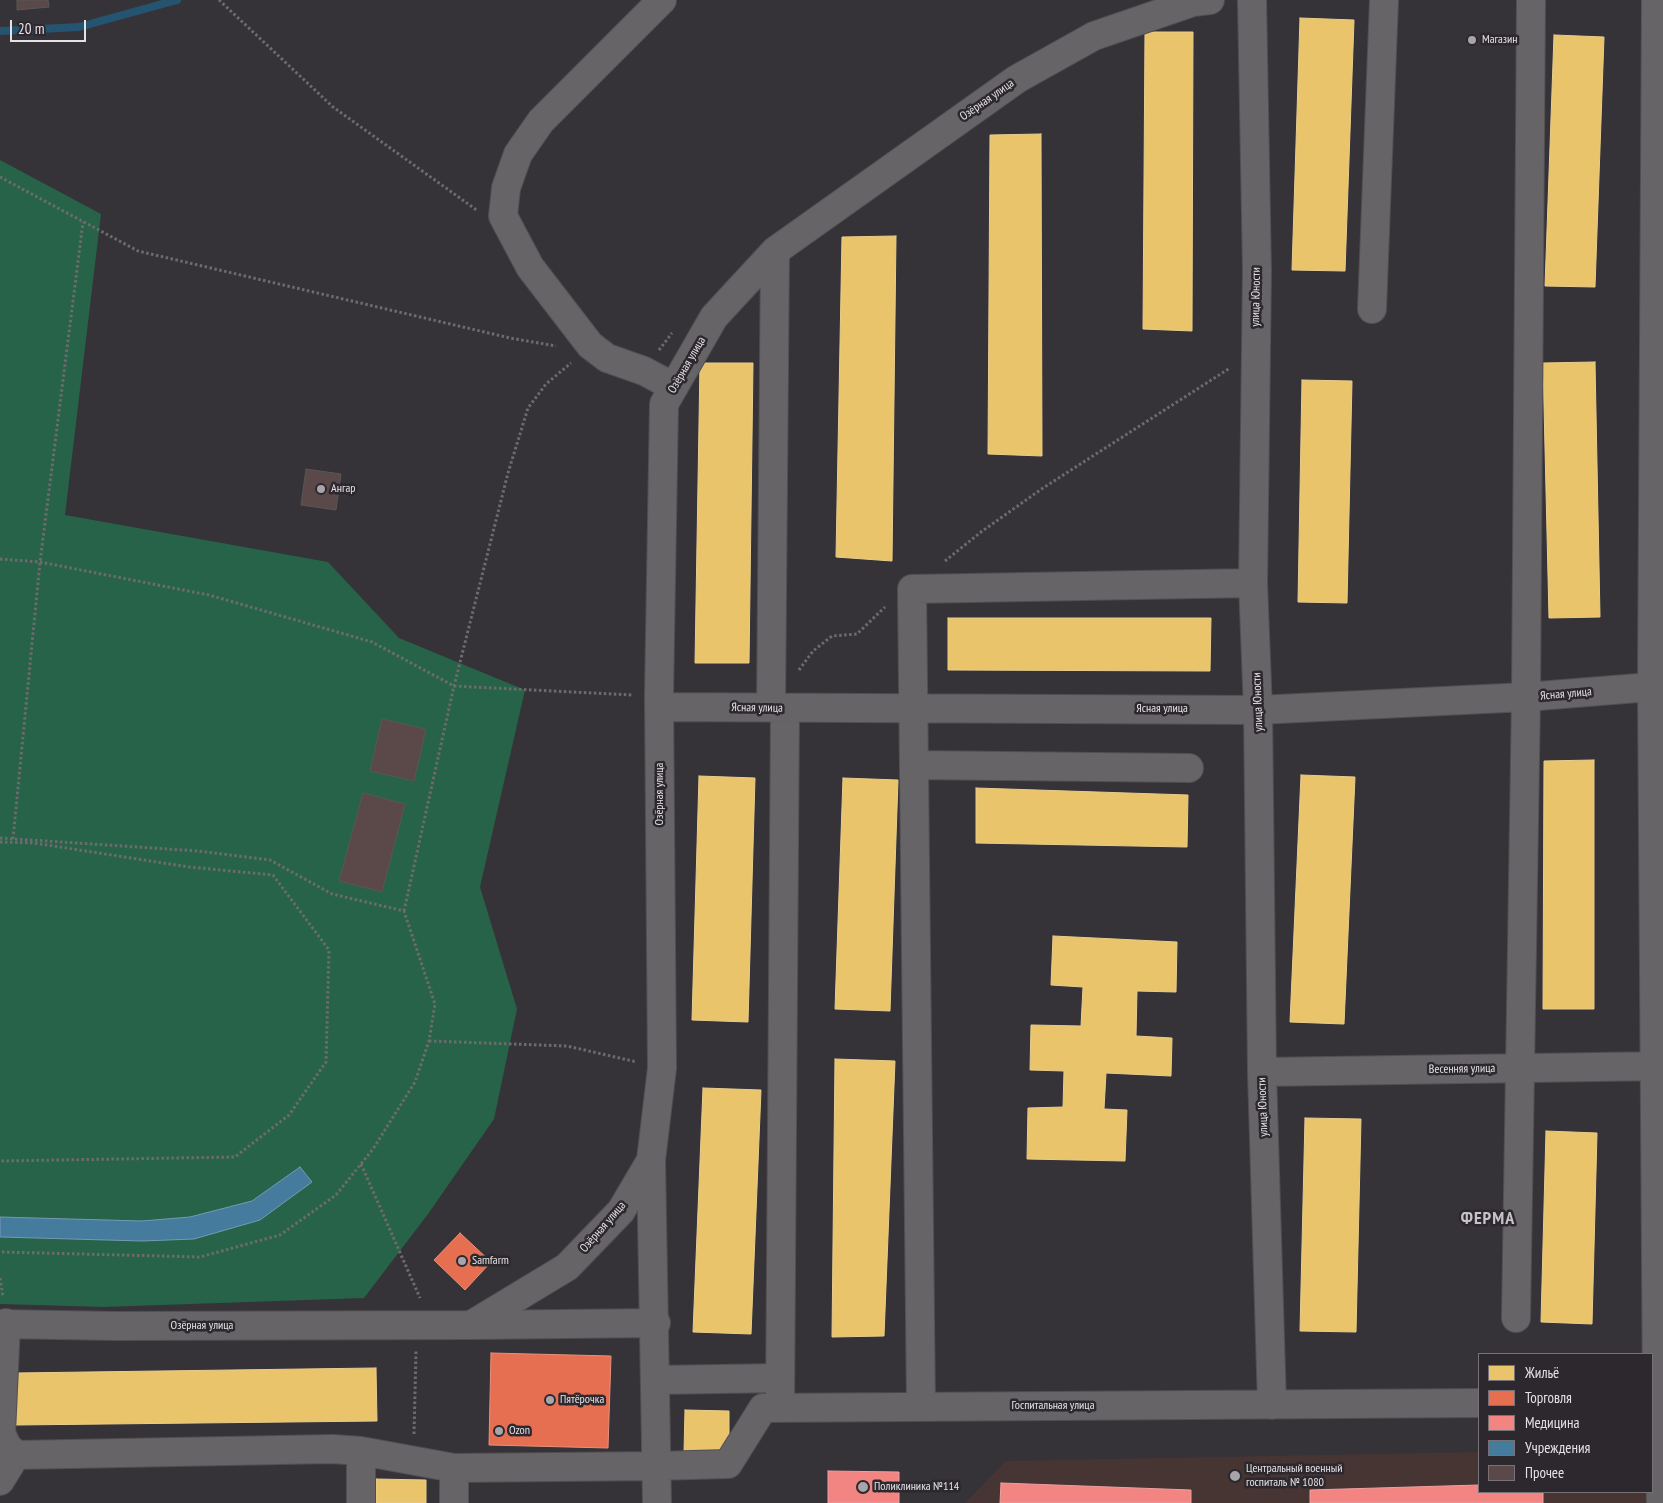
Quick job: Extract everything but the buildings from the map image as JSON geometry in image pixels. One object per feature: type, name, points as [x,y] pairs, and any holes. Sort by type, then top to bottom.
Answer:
[{"type":"street","points":[[662,0],[541,121],[518,154],[506,188],[503,216],[530,267],[590,345],[607,358],[644,371],[674,387]]},
{"type":"street","name":"Озёрная улица","points":[[3,1323],[116,1326],[472,1324],[567,1268],[621,1211],[651,1160],[662,1068],[651,701],[664,404],[714,317],[775,251],[1017,79],[1094,36],[1193,2],[1210,0]]},
{"type":"street","name":"улица Юности","points":[[1252,0],[1257,271],[1253,583],[1258,710],[1262,1072],[1272,1405]]},
{"type":"street","points":[[1372,309],[1384,0]]},
{"type":"street","points":[[1516,1318],[1526,698],[1531,0]]},
{"type":"street","points":[[1656,0],[1659,1066],[1655,1402],[1661,1503]]},
{"type":"street","points":[[775,251],[780,1407]]},
{"type":"street","points":[[921,1408],[912,589],[1253,583]]},
{"type":"street","name":"Ясная улица","points":[[651,701],[914,708],[1258,710],[1526,698],[1658,686]]},
{"type":"street","points":[[914,765],[1189,768]]},
{"type":"street","name":"Весенняя улица","points":[[1262,1072],[1659,1066]]},
{"type":"street","points":[[651,1160],[656,1322],[657,1503]]},
{"type":"street","points":[[472,1324],[656,1322]]},
{"type":"street","points":[[3,1323],[1,1433],[7,1446],[16,1454],[332,1449],[361,1451],[454,1468],[656,1466]]},
{"type":"street","points":[[656,1380],[780,1378]]},
{"type":"street","name":"Госпитальная улица","points":[[656,1466],[728,1464],[763,1408],[1478,1403]]},
{"type":"street","points":[[361,1451],[361,1503]]},
{"type":"street","points":[[0,1481],[16,1454]]},
{"type":"street","points":[[454,1468],[454,1503]]},
{"type":"path","points":[[219,0],[332,107],[479,212]]},
{"type":"path","points":[[0,177],[138,251],[501,336],[557,346]]},
{"type":"path","points":[[13,838],[40,562],[83,222]]},
{"type":"path","points":[[0,1252],[200,1257],[280,1235],[336,1195],[361,1164],[415,1082],[429,1041],[435,1004],[404,911],[454,686],[508,473],[528,408],[546,384],[590,345]]},
{"type":"path","points":[[942,563],[981,532],[1043,488],[1255,352]]},
{"type":"path","points":[[0,558],[40,562],[209,594],[372,642],[454,686],[651,701]]},
{"type":"path","points":[[776,703],[813,651],[832,636],[857,634],[897,597],[912,589]]},
{"type":"path","points":[[0,838],[198,851],[270,860],[332,894],[404,911]]},
{"type":"path","points":[[0,842],[34,843],[189,867],[273,875],[329,950],[326,1062],[289,1115],[235,1157],[0,1161]]},
{"type":"path","points":[[429,1041],[567,1046],[662,1068]]},
{"type":"path","points":[[361,1164],[422,1301]]},
{"type":"path","points":[[414,1460],[416,1348]]},
{"type":"shaded area","name":"Центральный военный госпиталь № 1080","points":[[1478,1452],[1478,1493],[1652,1493],[1652,1503],[965,1503],[1006,1461]]},
{"type":"green space","points":[[0,160],[101,214],[65,515],[328,562],[399,638],[525,690],[480,887],[517,1009],[494,1119],[428,1214],[364,1298],[104,1307],[0,1304]]},
{"type":"waterway","points":[[0,31],[79,27],[177,0]]},
{"type":"place","name":"Магазин","points":[[1472,40]]},
{"type":"place","name":"Ангар","points":[[321,489]]},
{"type":"place","name":"Samfarm","points":[[462,1261]]},
{"type":"place","name":"Пятёрочка","points":[[550,1400]]},
{"type":"place","name":"Ozon","points":[[499,1431]]},
{"type":"place","name":"Центральный военный госпиталь № 1080","points":[[1235,1476]]},
{"type":"place","name":"Поликлиника №114","points":[[863,1487]]},
{"type":"district","name":"ФЕРМА","points":[[1488,1219]]}]
